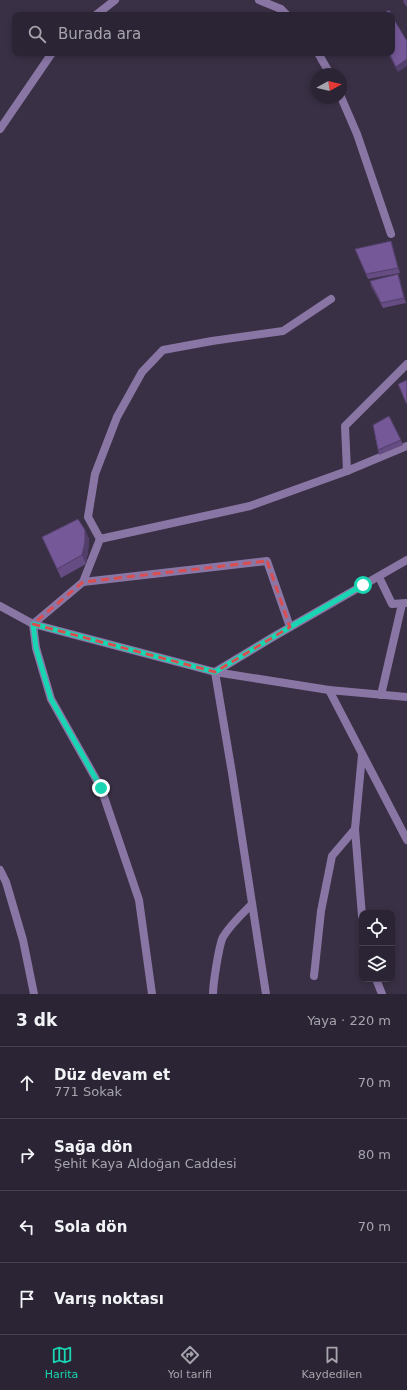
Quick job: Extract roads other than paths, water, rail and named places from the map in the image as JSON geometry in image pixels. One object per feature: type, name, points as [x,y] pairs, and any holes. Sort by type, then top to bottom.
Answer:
[{"type":"street","points":[[100,12],[115,0]]},
{"type":"street","points":[[259,0],[281,9],[284,12]]},
{"type":"street","points":[[0,129],[50,56]]},
{"type":"street","points":[[320,56],[327,68]]},
{"type":"street","points":[[344,104],[357,134],[391,234]]},
{"type":"street","points":[[33,624],[84,582],[100,539],[88,517],[95,474],[117,417],[142,372],[163,350],[212,341],[283,331],[331,299]]},
{"type":"street","points":[[347,472],[344,426],[407,364]]},
{"type":"street","points":[[100,539],[250,506],[347,472],[407,446]]},
{"type":"street","points":[[215,672],[407,560]]},
{"type":"street","points":[[84,582],[267,561],[290,627]]},
{"type":"street","points":[[379,577],[392,604],[405,604],[381,694]]},
{"type":"street","points":[[0,606],[33,624],[215,672],[329,690],[407,697]]},
{"type":"street","points":[[33,624],[36,648],[51,699],[101,788],[139,900],[152,994]]},
{"type":"street","points":[[215,672],[266,994]]},
{"type":"street","points":[[329,690],[407,840]]},
{"type":"street","points":[[362,755],[355,829],[362,910]]},
{"type":"street","points":[[314,976],[321,911],[332,856],[355,829]]},
{"type":"street","points":[[0,870],[6,882],[23,940],[34,994]]},
{"type":"street","points":[[213,994],[213,984],[223,938],[238,917],[252,904]]},
{"type":"street","points":[[377,982],[382,994]]}]
